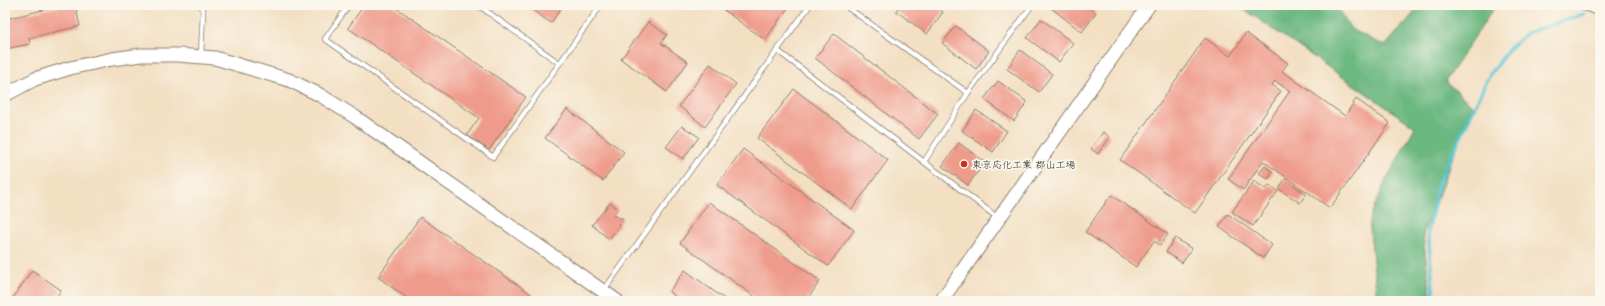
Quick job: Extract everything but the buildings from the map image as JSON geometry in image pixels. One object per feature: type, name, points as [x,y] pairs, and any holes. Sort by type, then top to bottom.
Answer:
[{"type":"street","points":[[941,301],[1149,5]]},
{"type":"street","points":[[1583,5],[1600,11]]},
{"type":"street","points":[[5,95],[35,79],[70,68],[112,59],[141,55],[178,55],[215,58],[275,75],[320,95],[355,117],[617,301]]},
{"type":"lane","points":[[201,57],[202,5]]},
{"type":"lane","points":[[349,5],[325,39],[493,157],[559,62],[601,5]]},
{"type":"lane","points":[[478,5],[559,62]]},
{"type":"lane","points":[[603,291],[810,5]]},
{"type":"lane","points":[[844,5],[968,93]]},
{"type":"lane","points":[[924,162],[968,93],[1032,5]]},
{"type":"lane","points":[[778,51],[999,219]]},
{"type":"green space","points":[[1238,5],[1335,5],[1351,29],[1385,46],[1421,5],[1496,5],[1445,81],[1474,107],[1461,135],[1423,235],[1431,301],[1377,301],[1369,220],[1386,180],[1415,127]]},
{"type":"waterway","points":[[1434,301],[1428,233],[1438,184],[1490,74],[1509,49],[1527,33],[1584,14]]},
{"type":"place","name":"東京応化工業 郡山工場","points":[[964,164]]}]
